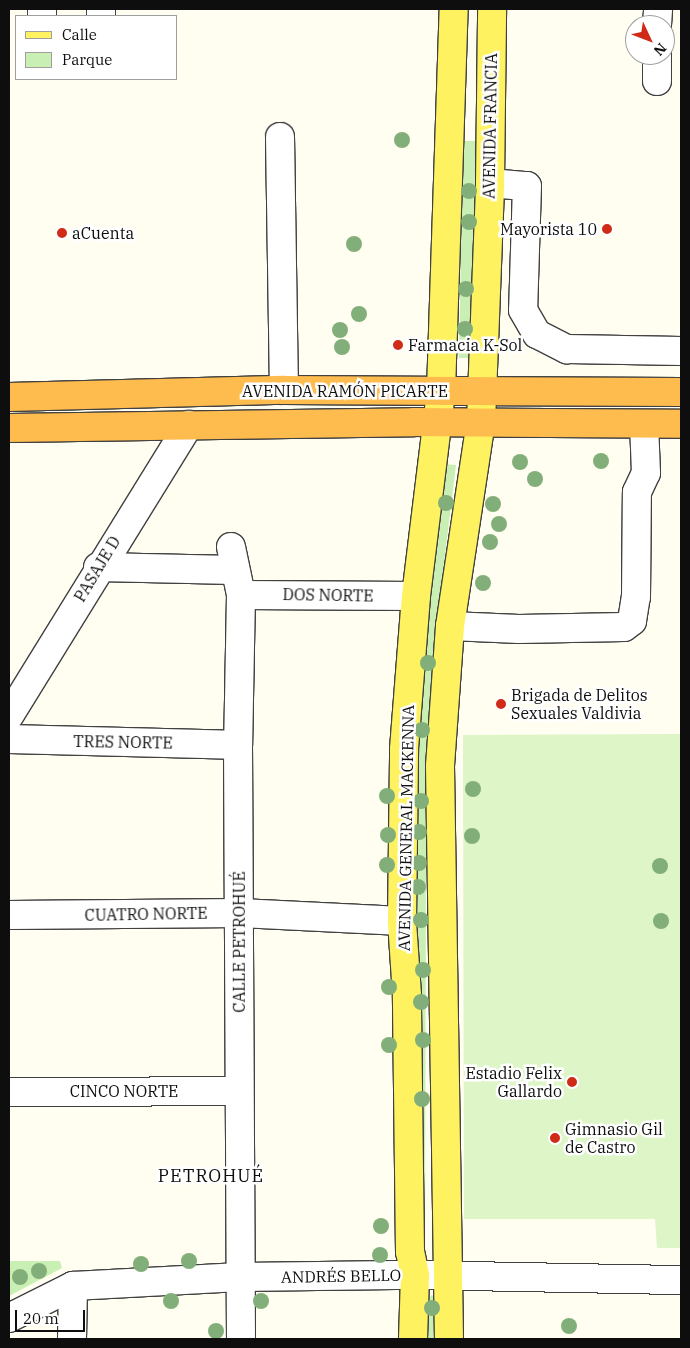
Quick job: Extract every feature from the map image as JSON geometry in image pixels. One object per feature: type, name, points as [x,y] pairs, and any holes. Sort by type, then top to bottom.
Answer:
[{"type":"highway","name":"AVENIDA RAMÓN PICARTE","points":[[9,397],[284,390],[439,407],[481,422],[681,424]]},
{"type":"highway","name":"AVENIDA RAMÓN PICARTE","points":[[9,428],[189,424],[439,407],[482,390],[681,392]]},
{"type":"main road","points":[[439,407],[454,9]]},
{"type":"main road","name":"AVENIDA FRANCIA","points":[[481,422],[490,183],[492,9]]},
{"type":"main road","points":[[451,114],[462,129],[478,136],[490,136]]},
{"type":"main road","name":"AVENIDA GENERAL MACKENNA","points":[[414,1339],[415,1275],[410,1252],[407,995],[402,921],[404,750],[416,596],[439,407]]},
{"type":"main road","name":"AVENIDA GENERAL MACKENNA","points":[[449,1339],[440,766],[450,626],[481,422]]},
{"type":"street","points":[[280,137],[284,390]]},
{"type":"street","points":[[490,183],[527,186],[523,310],[537,334],[567,349],[681,351]]},
{"type":"street","name":"PASAJE D","points":[[9,716],[98,567],[189,424]]},
{"type":"street","points":[[450,626],[518,629],[624,627],[632,621],[636,597],[636,492],[646,473],[644,424]]},
{"type":"street","name":"DOS NORTE","points":[[98,567],[235,570],[416,596]]},
{"type":"street","name":"CALLE PETROHUÉ","points":[[235,570],[240,913],[238,1091],[240,1339]]},
{"type":"street","name":"TRES NORTE","points":[[9,740],[238,745]]},
{"type":"street","name":"CUATRO NORTE","points":[[9,915],[240,913],[402,921]]},
{"type":"street","name":"CINCO NORTE","points":[[9,1092],[238,1091]]},
{"type":"street","name":"ANDRÉS BELLO","points":[[9,1318],[73,1286],[240,1277],[415,1275],[681,1280]]},
{"type":"street","points":[[72,1339],[73,1286]]},
{"type":"green space","points":[[463,141],[477,141],[471,358],[459,358]]},
{"type":"green space","points":[[444,464],[456,465],[435,636],[429,731],[426,839],[425,1248],[415,1249],[414,755],[426,612]]},
{"type":"green space","name":"Estadio Felix Gallardo","points":[[681,734],[681,1248],[657,1248],[655,1219],[464,1219],[463,735]]},
{"type":"green space","points":[[9,1261],[60,1261],[62,1268],[9,1296]]},
{"type":"green space","points":[[432,1295],[435,1298],[436,1339],[427,1339],[427,1299]]},
{"type":"place","name":"Mayorista 10","points":[[607,229]]},
{"type":"place","name":"aCuenta","points":[[62,233]]},
{"type":"place","name":"Farmacia K-Sol","points":[[398,345]]},
{"type":"place","name":"Brigada de Delitos Sexuales Valdivia","points":[[501,704]]},
{"type":"place","name":"Estadio Felix Gallardo","points":[[572,1082]]},
{"type":"place","name":"Gimnasio Gil de Castro","points":[[555,1138]]},
{"type":"district","name":"PETROHUÉ","points":[[211,1176]]}]
